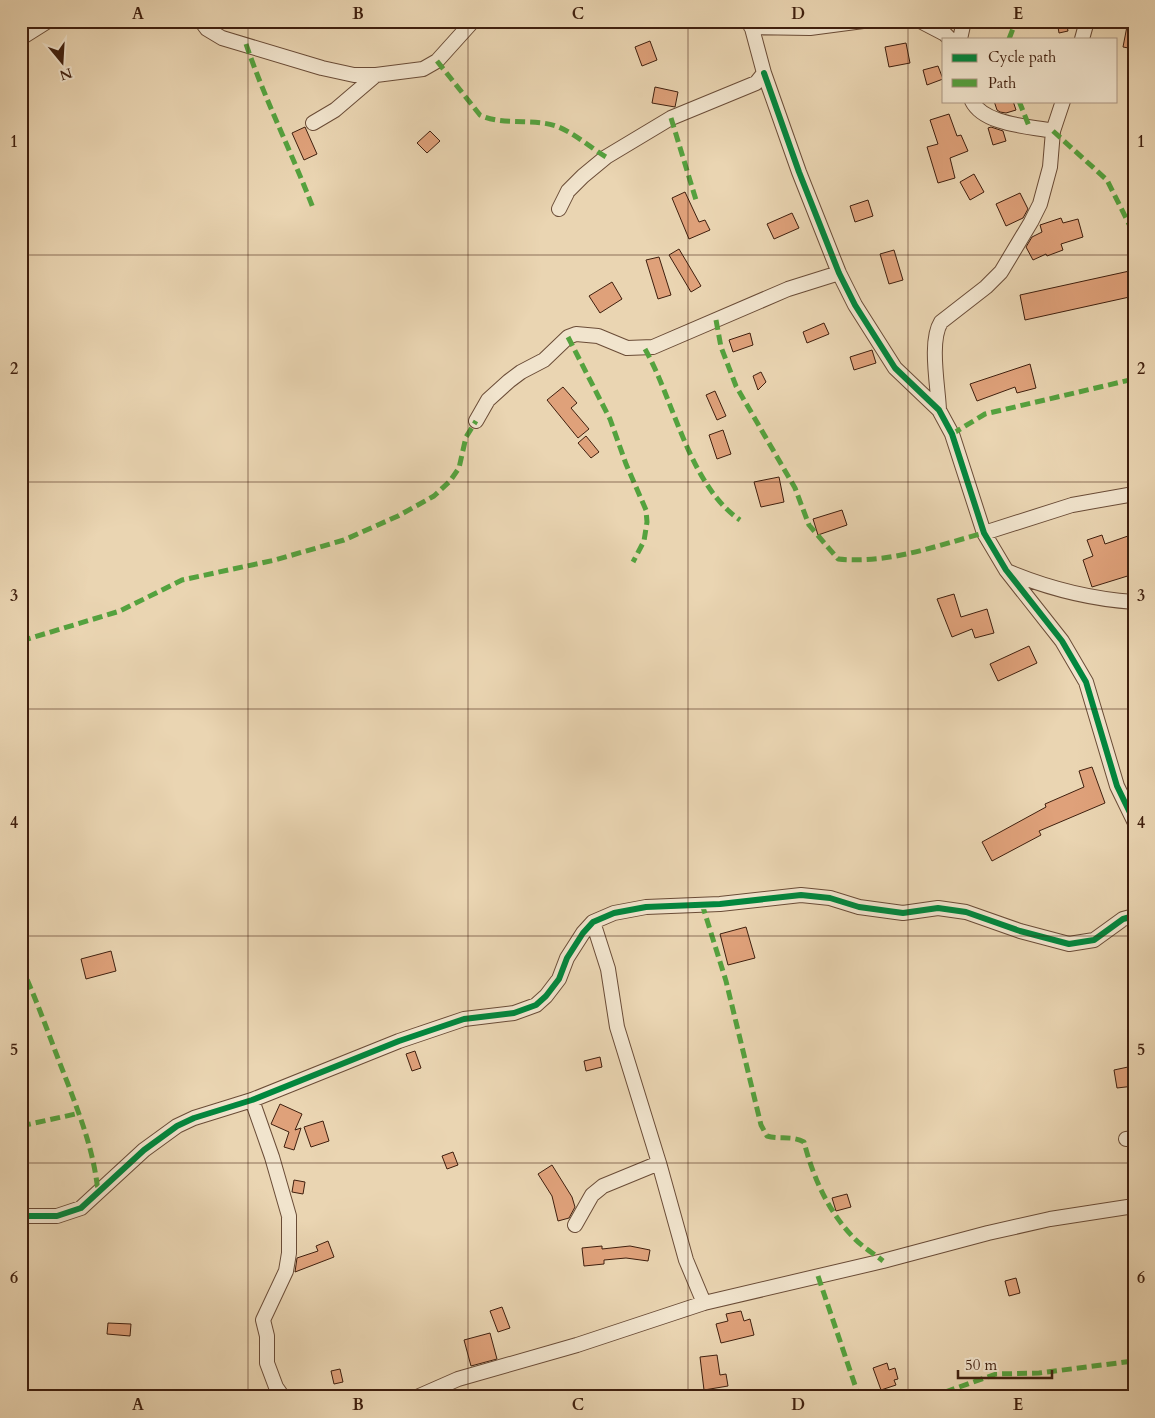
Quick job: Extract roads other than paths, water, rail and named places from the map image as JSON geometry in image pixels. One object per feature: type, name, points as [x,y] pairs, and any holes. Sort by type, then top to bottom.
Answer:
[{"type":"street","points":[[21,38],[48,21]]},
{"type":"street","points":[[201,21],[207,29],[222,38],[322,68],[354,75],[376,76],[422,70],[437,61],[473,21]]},
{"type":"street","points":[[864,21],[810,28],[750,24],[764,73],[799,172],[839,273],[855,305],[895,368],[939,410],[952,434],[984,533],[1006,570],[1062,640],[1086,682],[1117,786],[1134,821]]},
{"type":"street","points":[[920,21],[949,38]]},
{"type":"street","points":[[960,38],[964,21]]},
{"type":"street","points":[[1082,38],[1087,21]]},
{"type":"street","points":[[559,209],[568,191],[606,157],[671,118],[756,84],[764,73]]},
{"type":"street","points":[[313,123],[335,110],[376,76]]},
{"type":"street","points":[[972,102],[976,109],[1002,122],[1053,131]]},
{"type":"street","points":[[939,410],[935,341],[937,329],[941,322],[986,287],[1013,254],[1040,204],[1050,167],[1053,131],[1063,102]]},
{"type":"street","points":[[476,421],[488,400],[521,372],[544,360],[568,337],[576,334],[598,336],[627,348],[653,347],[788,289],[839,273]]},
{"type":"street","points":[[984,533],[1072,505],[1134,494]]},
{"type":"street","points":[[1006,570],[1036,584],[1076,594],[1134,602]]},
{"type":"street","points":[[21,1216],[57,1216],[81,1208],[144,1150],[171,1130],[194,1118],[252,1100],[408,1038],[464,1019],[507,1014],[536,1005],[546,996],[558,978],[573,947],[593,922],[614,913],[646,907],[720,904],[802,895],[830,898],[858,907],[903,913],[938,908],[966,912],[1020,931],[1069,944],[1094,940],[1123,919],[1134,916]]},
{"type":"street","points":[[593,922],[608,968],[617,1027],[659,1163],[686,1260],[704,1303]]},
{"type":"street","points":[[252,1100],[272,1157],[289,1216],[289,1253],[286,1271],[263,1320],[266,1336],[267,1363],[276,1386],[283,1397]]},
{"type":"street","points":[[575,1225],[592,1195],[603,1186],[659,1163]]},
{"type":"street","points":[[416,1397],[458,1379],[577,1344],[704,1303],[996,1231],[1050,1219],[1134,1206]]}]
